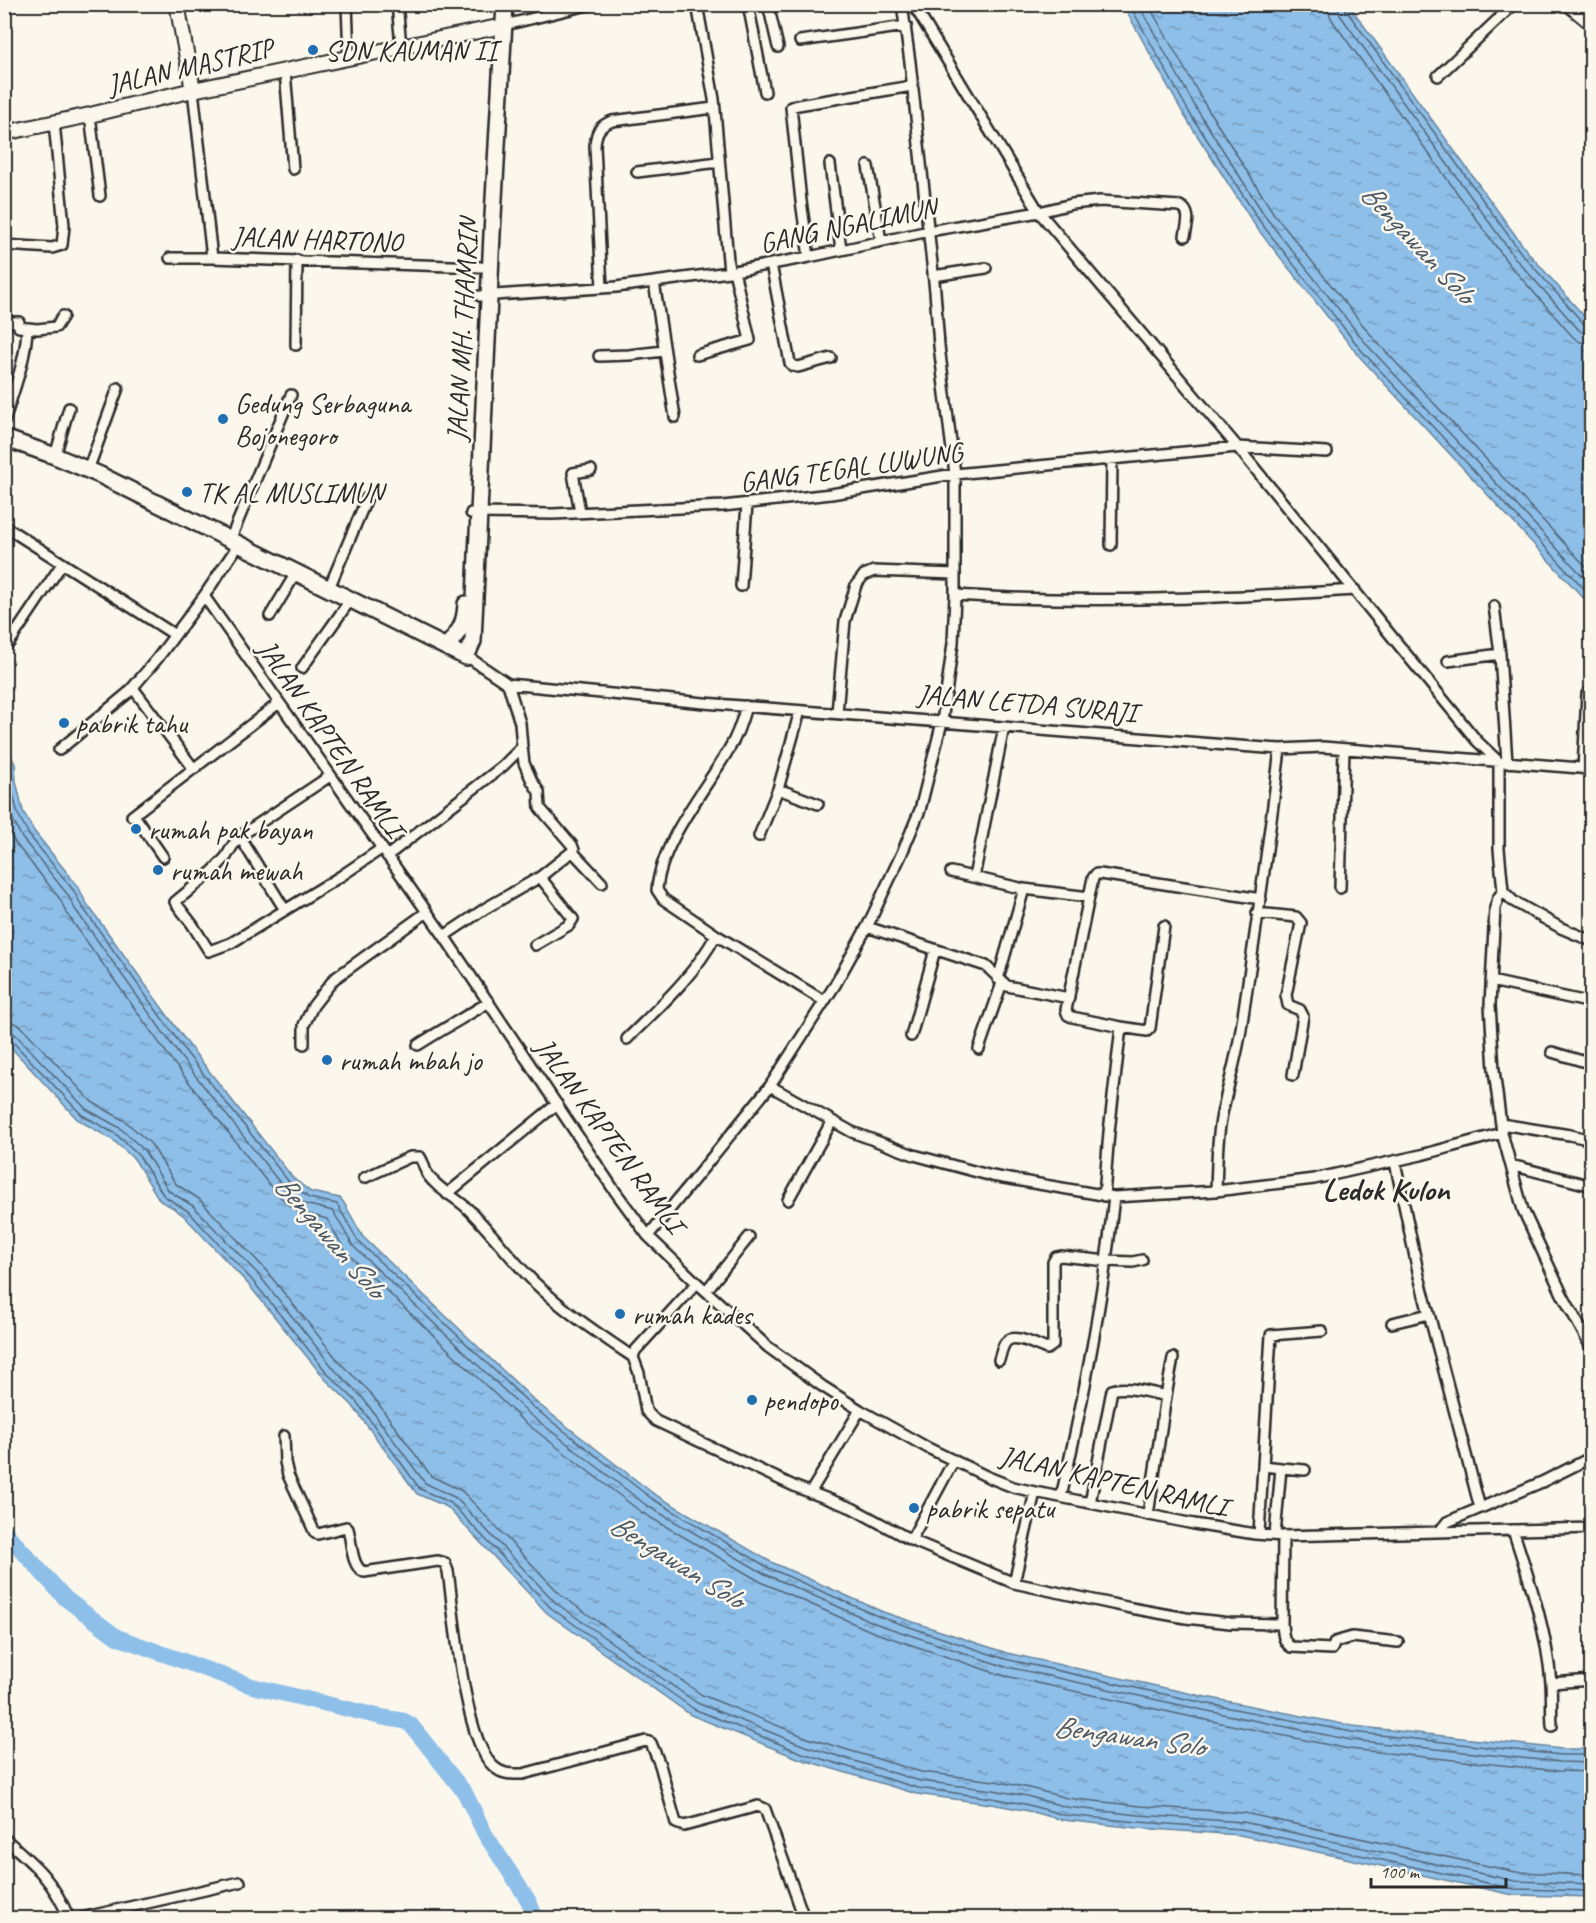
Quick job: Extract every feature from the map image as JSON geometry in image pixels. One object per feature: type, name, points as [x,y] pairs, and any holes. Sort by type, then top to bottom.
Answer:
[{"type":"main road","points":[[177,4],[193,90]]},
{"type":"main road","name":"JALAN MH. THAMRIN","points":[[468,658],[472,645],[463,625],[475,513],[498,27],[495,4]]},
{"type":"main road","name":"JALAN MH. THAMRIN","points":[[485,296],[481,267],[498,27],[505,4]]},
{"type":"main road","points":[[1569,4],[1592,23]]},
{"type":"main road","name":"JALAN MASTRIP","points":[[5,133],[193,90],[498,27]]},
{"type":"main road","points":[[4,438],[88,470],[468,658]]},
{"type":"main road","name":"JALAN MH. THAMRIN","points":[[447,646],[466,632]]},
{"type":"street","points":[[347,4],[349,57]]},
{"type":"street","points":[[397,4],[401,46]]},
{"type":"street","points":[[498,27],[592,4]]},
{"type":"street","points":[[698,4],[714,108],[732,272],[750,340],[698,355]]},
{"type":"street","points":[[748,4],[765,92]]},
{"type":"street","points":[[768,4],[778,47]]},
{"type":"street","points":[[648,1236],[770,1086],[824,1001],[867,927],[920,810],[942,722],[952,643],[955,595],[955,474],[902,4]]},
{"type":"street","points":[[913,4],[1040,212],[1237,447],[1477,741],[1503,762]]},
{"type":"street","points":[[1438,76],[1514,4]]},
{"type":"street","points":[[800,41],[906,26]]},
{"type":"street","points":[[285,71],[293,169]]},
{"type":"street","points":[[809,257],[791,107],[912,86]]},
{"type":"street","name":"JALAN HARTONO","points":[[193,90],[212,258],[481,267]]},
{"type":"street","points":[[602,288],[595,146],[596,135],[602,125],[612,121],[714,108]]},
{"type":"street","points":[[4,113],[5,133]]},
{"type":"street","points":[[90,115],[100,196]]},
{"type":"street","points":[[4,245],[52,248],[62,246],[64,242],[54,122]]},
{"type":"street","points":[[637,172],[719,162]]},
{"type":"street","points":[[830,164],[841,250]]},
{"type":"street","points":[[868,166],[881,242]]},
{"type":"street","name":"GANG NGALIMUN","points":[[485,296],[602,288],[732,272],[928,231],[1040,212],[1072,204],[1100,201],[1180,206],[1186,209],[1188,214],[1185,236]]},
{"type":"street","points":[[170,258],[212,258]]},
{"type":"street","points":[[296,345],[297,260]]},
{"type":"street","points":[[771,264],[790,363],[798,367],[831,358]]},
{"type":"street","points":[[933,276],[986,268]]},
{"type":"street","points":[[654,282],[675,417]]},
{"type":"street","points":[[4,322],[19,322],[19,327],[27,328],[56,327],[63,316]]},
{"type":"street","points":[[4,422],[16,381],[22,369],[27,328]]},
{"type":"street","points":[[599,356],[664,351]]},
{"type":"street","points":[[88,470],[118,388]]},
{"type":"street","points":[[59,750],[133,688],[204,596],[235,542],[291,395]]},
{"type":"street","points":[[55,456],[69,408]]},
{"type":"street","name":"GANG TEGAL LUWUNG","points":[[475,513],[580,512],[747,504],[831,494],[955,474],[1237,447],[1327,452]]},
{"type":"street","points":[[1110,545],[1112,459]]},
{"type":"street","points":[[580,512],[573,472],[591,470]]},
{"type":"street","points":[[328,588],[367,498]]},
{"type":"street","points":[[741,586],[747,504]]},
{"type":"street","points":[[4,526],[175,635]]},
{"type":"street","points":[[9,643],[62,564]]},
{"type":"street","points":[[837,713],[845,621],[855,585],[864,575],[874,571],[955,574]]},
{"type":"street","points":[[270,616],[296,573]]},
{"type":"street","points":[[955,595],[1024,600],[1194,598],[1355,591]]},
{"type":"street","name":"JALAN KAPTEN RAMLI","points":[[204,596],[444,936],[639,1226],[697,1283],[768,1347],[860,1410],[906,1436],[1005,1484],[1194,1524],[1279,1536],[1592,1528]]},
{"type":"street","points":[[302,668],[351,599]]},
{"type":"street","points":[[1494,606],[1500,654],[1503,762],[1500,849],[1503,891],[1512,901],[1592,941]]},
{"type":"street","points":[[1448,661],[1500,654]]},
{"type":"street","name":"JALAN LETDA SURAJI","points":[[468,658],[512,684],[529,686],[800,711],[1280,748],[1323,747],[1587,769]]},
{"type":"street","points":[[512,684],[520,723],[524,764],[531,781],[539,792],[540,808],[572,845],[573,852],[602,883]]},
{"type":"street","points":[[133,688],[194,769]]},
{"type":"street","points":[[1587,694],[1587,769]]},
{"type":"street","points":[[163,857],[133,815],[279,703]]},
{"type":"street","points":[[746,706],[739,730],[729,749],[687,815],[663,861],[658,884],[659,895],[716,935],[824,1001]]},
{"type":"street","points":[[759,836],[777,789],[800,711]]},
{"type":"street","points":[[974,878],[1004,727]]},
{"type":"street","points":[[330,776],[264,818],[240,837],[213,871],[175,902],[209,951],[231,943],[384,852],[503,766],[522,747]]},
{"type":"street","points":[[1215,1191],[1222,1111],[1234,1069],[1241,1030],[1257,913],[1261,900],[1280,748]]},
{"type":"street","points":[[1340,888],[1344,749]]},
{"type":"street","points":[[777,789],[818,804]]},
{"type":"street","points":[[240,837],[285,909]]},
{"type":"street","points":[[444,936],[486,908],[540,877],[573,852]]},
{"type":"street","points":[[951,872],[1024,889],[1089,897]]},
{"type":"street","points":[[1164,926],[1150,1028],[1147,1031],[1068,1015],[1066,1010],[1093,878],[1096,874],[1261,900]]},
{"type":"street","points":[[536,945],[569,925],[573,919],[540,877]]},
{"type":"street","points":[[979,1049],[1000,981],[1024,889]]},
{"type":"street","points":[[1503,891],[1495,908],[1490,1005],[1494,1070],[1501,1128],[1523,1210],[1562,1294],[1592,1349]]},
{"type":"street","points":[[304,1044],[304,1025],[313,1006],[334,979],[427,912]]},
{"type":"street","points":[[1257,913],[1296,917],[1301,923],[1286,994],[1288,1005],[1300,1010],[1302,1016],[1293,1075]]},
{"type":"street","points":[[867,927],[986,966],[1006,986],[1069,998]]},
{"type":"street","points":[[627,1039],[691,973],[716,935]]},
{"type":"street","points":[[911,1036],[935,951]]},
{"type":"street","points":[[1491,981],[1592,1003]]},
{"type":"street","points":[[417,1045],[489,1002]]},
{"type":"street","points":[[1061,1497],[1097,1327],[1107,1261],[1108,1142],[1121,1027]]},
{"type":"street","points":[[1552,1052],[1592,1064]]},
{"type":"street","points":[[770,1086],[875,1142],[993,1176],[1109,1197],[1215,1191],[1314,1179],[1395,1162],[1485,1139],[1501,1128],[1570,1135],[1592,1140]]},
{"type":"street","points":[[447,1194],[557,1104]]},
{"type":"street","points":[[788,1200],[832,1121]]},
{"type":"street","points":[[364,1178],[410,1156],[420,1157],[426,1173],[447,1194],[466,1207],[534,1282],[561,1306],[633,1357],[641,1382],[646,1411],[656,1421],[751,1467],[810,1493],[852,1508],[912,1540],[1014,1583],[1042,1591],[1186,1618],[1230,1623],[1282,1624]]},
{"type":"street","points":[[1395,1162],[1429,1314],[1480,1508]]},
{"type":"street","points":[[1511,1165],[1592,1186]]},
{"type":"street","points":[[706,1291],[749,1237]]},
{"type":"street","points":[[999,1360],[1006,1342],[1011,1338],[1018,1338],[1047,1349],[1053,1345],[1053,1262],[1056,1257],[1133,1262],[1142,1260]]},
{"type":"street","points":[[633,1357],[639,1345],[697,1283]]},
{"type":"street","points":[[1392,1323],[1429,1314]]},
{"type":"street","points":[[1258,1534],[1271,1335],[1322,1331]]},
{"type":"street","points":[[1148,1515],[1173,1358]]},
{"type":"street","points":[[1090,1503],[1112,1390],[1117,1388],[1166,1396]]},
{"type":"street","points":[[810,1493],[860,1410]]},
{"type":"street","points":[[284,1436],[288,1475],[314,1531],[318,1534],[345,1527],[348,1529],[356,1566],[361,1572],[438,1561],[445,1563],[470,1712],[484,1756],[494,1767],[505,1774],[523,1774],[646,1741],[651,1743],[660,1765],[676,1823],[684,1826],[758,1806],[765,1809],[804,1918]]},
{"type":"street","points":[[1439,1532],[1447,1522],[1542,1482],[1592,1457]]},
{"type":"street","points":[[912,1540],[954,1460]]},
{"type":"street","points":[[1263,1466],[1305,1470]]},
{"type":"street","points":[[1281,1468],[1279,1536],[1283,1638],[1291,1647],[1332,1649],[1335,1642],[1352,1637],[1398,1642]]},
{"type":"street","points":[[1014,1583],[1035,1492]]},
{"type":"street","points":[[1513,1530],[1539,1618],[1551,1683],[1552,1726]]},
{"type":"street","points":[[1551,1683],[1592,1680]]},
{"type":"street","points":[[4,1838],[40,1870],[69,1918]]},
{"type":"street","points":[[81,1918],[240,1882]]},
{"type":"water","name":"Bengawan Solo","points":[[1123,5],[1349,5],[1526,250],[1591,324],[1591,606],[1358,355],[1256,227],[1184,115]]},
{"type":"water","name":"Bengawan Solo","points":[[5,743],[15,764],[16,781],[23,811],[34,831],[79,888],[85,901],[191,1048],[293,1178],[311,1192],[340,1198],[363,1237],[537,1403],[654,1494],[771,1562],[883,1612],[1007,1653],[1206,1697],[1353,1726],[1562,1749],[1591,1749],[1591,1897],[1513,1895],[1240,1835],[1063,1820],[991,1804],[917,1794],[800,1759],[691,1715],[547,1613],[447,1507],[417,1494],[352,1405],[325,1379],[248,1284],[184,1216],[160,1201],[135,1160],[113,1140],[78,1120],[5,1041]]},
{"type":"waterway","points":[[4,1531],[66,1599],[117,1637],[252,1686],[404,1721],[411,1725],[465,1793],[485,1834],[528,1900],[536,1918]]},
{"type":"place","name":"SDN KAUMAN II","points":[[313,50]]},
{"type":"place","name":"Gedung Serbaguna Bojonegoro","points":[[223,419]]},
{"type":"place","name":"TK AL MUSLIMUN","points":[[187,492]]},
{"type":"place","name":"pabrik tahu","points":[[64,723]]},
{"type":"place","name":"rumah pak bayan","points":[[136,829]]},
{"type":"place","name":"rumah mewah","points":[[158,870]]},
{"type":"place","name":"rumah mbah jo","points":[[327,1060]]},
{"type":"place","name":"rumah kades","points":[[620,1314]]},
{"type":"place","name":"pendopo","points":[[752,1400]]},
{"type":"place","name":"pabrik sepatu","points":[[914,1508]]},
{"type":"district","name":"Ledok Kulon","points":[[1386,1189]]}]
